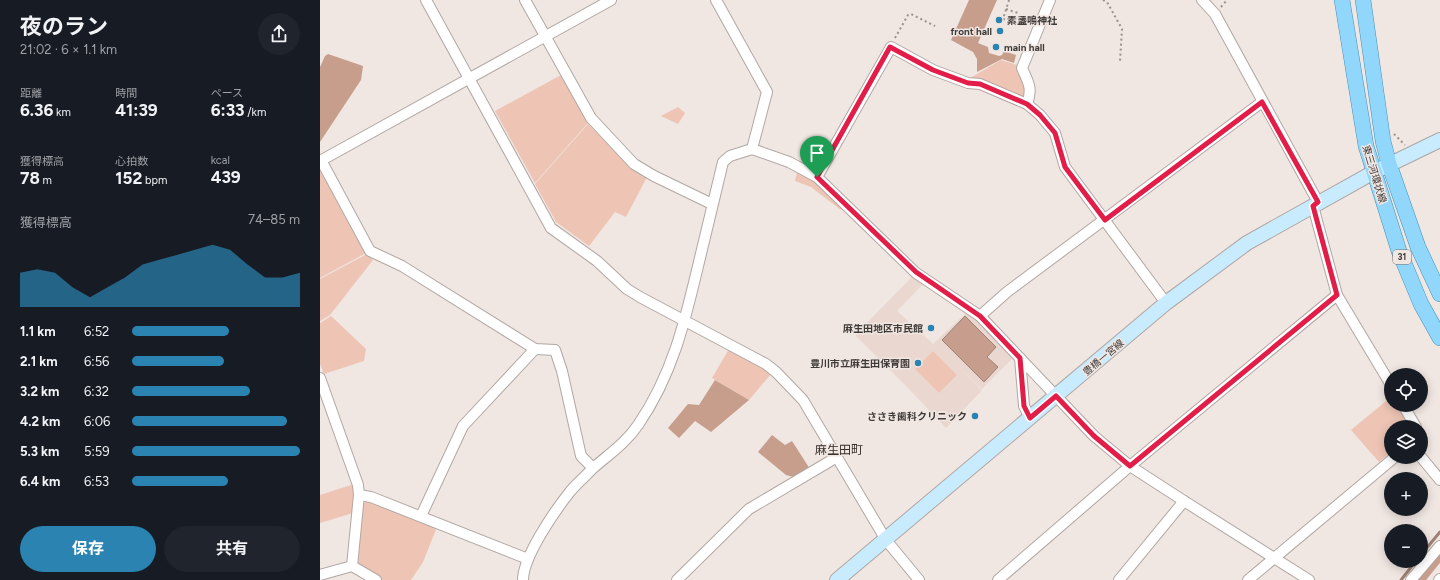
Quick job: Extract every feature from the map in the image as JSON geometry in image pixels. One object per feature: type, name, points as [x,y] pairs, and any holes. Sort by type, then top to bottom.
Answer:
[{"type":"main road","name":"東三河環状線","points":[[1342,0],[1366,146],[1399,251],[1422,304],[1440,338]]},
{"type":"main road","name":"東三河環状線","points":[[1363,0],[1383,141],[1389,164],[1418,247],[1440,294]]},
{"type":"main road","name":"豊橋一宮線","points":[[837,580],[1166,303],[1247,243],[1374,172],[1440,140]]},
{"type":"street","points":[[426,0],[551,228],[597,261],[627,289],[766,364],[776,372],[803,400],[886,540],[919,580]]},
{"type":"street","points":[[525,0],[590,118],[634,164],[654,176],[712,204]]},
{"type":"street","points":[[593,468],[581,456],[562,371],[555,350],[535,349],[402,266],[374,255],[370,251],[321,161],[611,0]]},
{"type":"street","points":[[716,0],[767,92],[752,149]]},
{"type":"street","points":[[1027,104],[1031,87],[1022,68],[1050,0]]},
{"type":"street","points":[[1202,0],[1215,14],[1316,204],[1337,295],[1384,373]]},
{"type":"street","points":[[817,177],[890,47],[933,70],[968,83],[980,84],[1027,104],[1040,115],[1055,133],[1065,167],[1166,303]]},
{"type":"street","points":[[980,316],[1007,292],[1262,102]]},
{"type":"street","points":[[523,580],[523,572],[528,559],[541,534],[569,492],[593,468],[619,447],[637,427],[655,399],[677,349],[686,321],[723,162],[730,156],[752,149],[789,162],[817,177],[916,272],[980,316],[1094,436],[1130,466],[1184,502],[1309,580]]},
{"type":"street","points":[[998,580],[1130,466],[1337,295]]},
{"type":"street","points":[[421,516],[463,426],[535,349]]},
{"type":"street","points":[[1020,358],[1024,406],[1030,418]]},
{"type":"street","points":[[320,378],[358,485],[352,566]]},
{"type":"street","points":[[677,580],[750,509],[837,457]]},
{"type":"street","points":[[1248,580],[1387,464]]},
{"type":"street","points":[[1427,464],[1440,480]]},
{"type":"street","points":[[358,495],[371,497],[528,559]]},
{"type":"street","points":[[1119,580],[1184,502]]},
{"type":"street","points":[[1411,580],[1440,546]]},
{"type":"street","points":[[320,574],[352,566],[376,580]]},
{"type":"path","points":[[1009,0],[1003,20],[1018,23]]},
{"type":"path","points":[[1103,0],[1107,2],[1122,29],[1120,61]]},
{"type":"path","points":[[1006,9],[1018,13]]},
{"type":"path","points":[[890,47],[908,15],[911,14],[935,26]]},
{"type":"path","points":[[1390,129],[1394,135],[1405,143],[1408,155]]},
{"type":"shaded area","points":[[969,0],[997,0],[978,43],[988,47],[989,53],[999,56],[1002,55],[1004,51],[1016,55],[1014,63],[1002,59],[977,72],[977,59],[973,52],[951,40]]},
{"type":"shaded area","points":[[328,54],[363,66],[361,80],[320,142],[320,67],[325,56]]},
{"type":"shaded area","points":[[1001,60],[1020,66],[1026,97],[1025,99],[971,80],[972,77]]},
{"type":"shaded area","points":[[561,75],[588,123],[535,183],[495,111]]},
{"type":"shaded area","points":[[678,107],[685,113],[678,124],[661,116]]},
{"type":"shaded area","points":[[588,124],[630,167],[647,177],[626,217],[615,212],[589,246],[556,222],[535,184]]},
{"type":"shaded area","points":[[320,169],[366,253],[320,278]]},
{"type":"shaded area","points":[[797,172],[815,181],[842,208],[841,210],[811,187],[795,181]]},
{"type":"shaded area","points":[[367,254],[373,260],[330,315],[320,321],[320,279]]},
{"type":"shaded area","name":"豊川市立麻生田保育園","points":[[914,275],[924,283],[897,311],[933,344],[966,313],[979,321],[1014,357],[982,389],[956,365],[982,390],[946,428],[856,336],[856,334]]},
{"type":"shaded area","points":[[331,316],[366,349],[364,361],[324,374],[320,364],[320,323]]},
{"type":"shaded area","points":[[965,316],[996,347],[987,357],[998,367],[984,382],[942,340]]},
{"type":"shaded area","points":[[729,349],[771,374],[749,400],[712,378]]},
{"type":"shaded area","points":[[933,351],[957,375],[939,393],[915,369]]},
{"type":"shaded area","points":[[715,380],[749,400],[711,432],[695,421],[679,438],[668,428],[688,404],[699,405]]},
{"type":"shaded area","points":[[1384,403],[1384,412],[1404,412],[1409,420],[1384,420],[1384,458],[1379,462],[1351,430]]},
{"type":"shaded area","points":[[772,435],[785,445],[792,441],[810,469],[797,478],[786,475],[758,452]]},
{"type":"shaded area","points":[[354,484],[355,494],[353,513],[320,523],[320,495]]},
{"type":"shaded area","points":[[368,501],[437,527],[423,562],[411,580],[383,580],[360,566],[356,561],[362,504]]},
{"type":"waterway","points":[[1428,547],[1440,532]]},
{"type":"waterway","points":[[1419,580],[1440,554]]},
{"type":"waterway","points":[[1401,580],[1410,568]]},
{"type":"place","name":"素盞嗚神社","points":[[999,20]]},
{"type":"place","name":"front hall","points":[[1000,31]]},
{"type":"place","name":"main hall","points":[[996,47]]},
{"type":"place","name":"麻生田地区市民館","points":[[931,328]]},
{"type":"place","name":"豊川市立麻生田保育園","points":[[918,363]]},
{"type":"place","name":"ささき歯科クリニック","points":[[975,416]]},
{"type":"district","name":"麻生田町","points":[[839,450]]},
{"type":"route","points":[[890,47],[933,70],[968,83],[980,84],[1027,104],[1040,115],[1055,133],[1065,167],[1105,220],[1262,102],[1318,202],[1313,206],[1337,295],[1130,466],[1094,436],[1056,396],[1030,418],[1024,406],[1020,358],[980,316],[916,272],[817,177],[890,47]]}]
